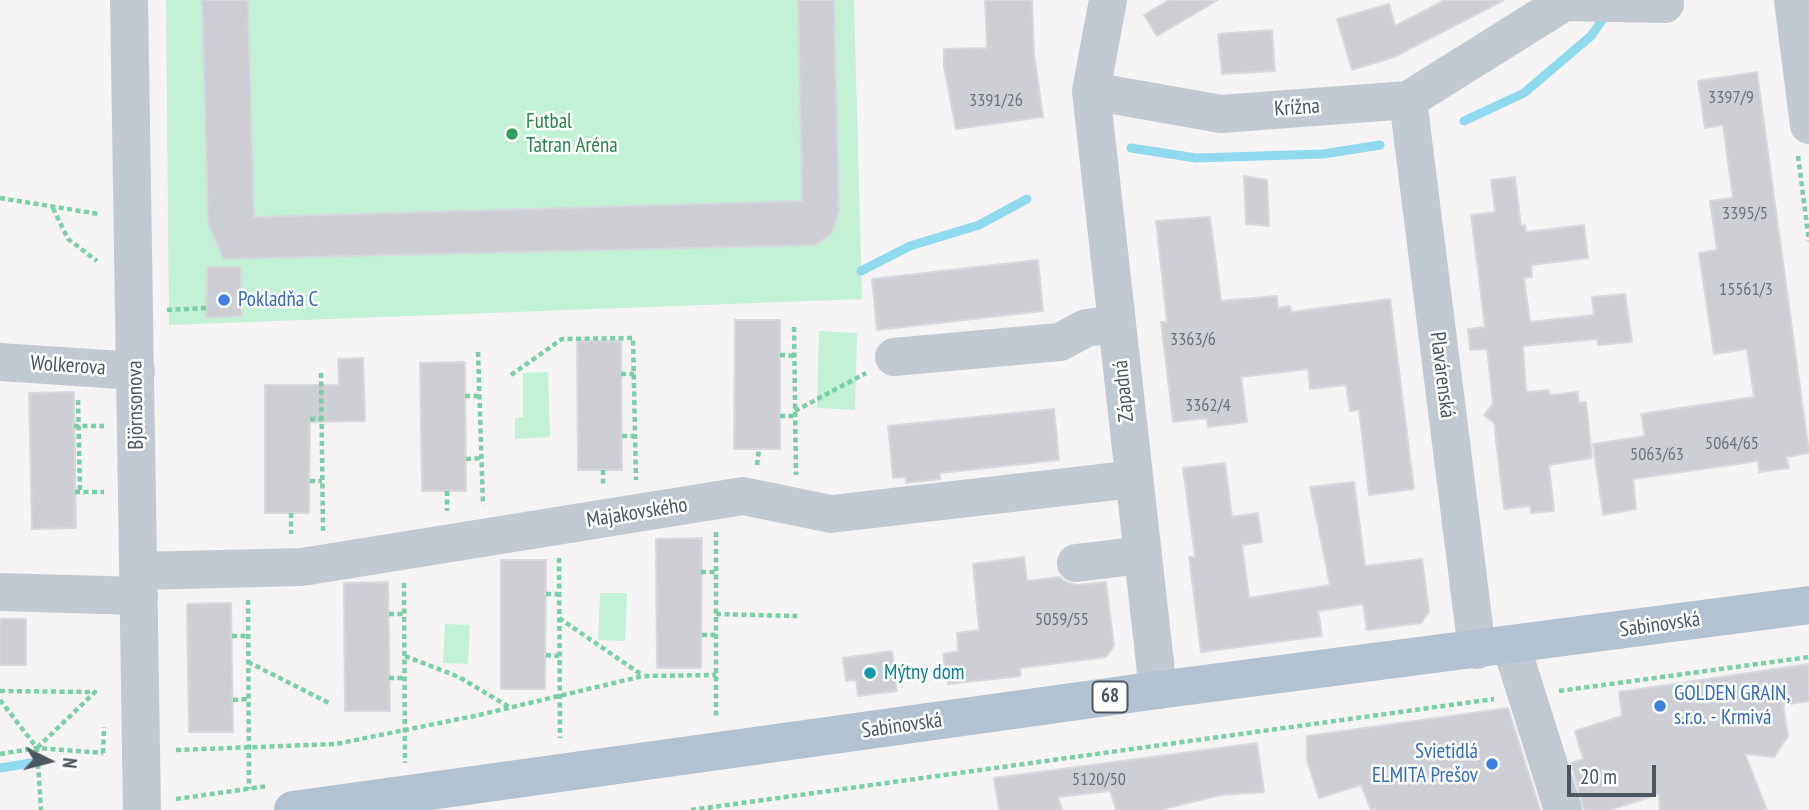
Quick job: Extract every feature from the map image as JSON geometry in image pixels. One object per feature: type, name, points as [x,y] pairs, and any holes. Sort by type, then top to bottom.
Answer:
[{"type":"main road","name":"Sabinovská","points":[[293,810],[1158,690],[1809,605]]},
{"type":"street","name":"Björnsonova","points":[[129,0],[139,583],[158,757],[142,810]]},
{"type":"street","points":[[1091,91],[1108,0]]},
{"type":"street","points":[[1793,0],[1809,125]]},
{"type":"street","name":"Krížna","points":[[1091,91],[1221,114],[1408,100],[1605,3]]},
{"type":"street","name":"Západná","points":[[1091,91],[1158,690]]},
{"type":"street","name":"Plavárenská","points":[[1408,100],[1494,647]]},
{"type":"street","points":[[894,357],[1060,342],[1086,328],[1117,324]]},
{"type":"street","name":"Wolkerova","points":[[0,362],[136,371]]},
{"type":"street","name":"Majakovského","points":[[0,592],[139,583],[248,568],[323,563],[743,496],[831,514],[1134,479]]},
{"type":"street","points":[[1076,563],[1143,555]]},
{"type":"street","points":[[1494,647],[1527,695],[1563,810]]},
{"type":"path","points":[[0,198],[107,215]]},
{"type":"path","points":[[53,207],[68,239],[89,253]]},
{"type":"path","points":[[159,310],[206,309]]},
{"type":"path","points":[[793,327],[797,507]]},
{"type":"path","points":[[510,375],[562,339],[633,338],[636,513]]},
{"type":"path","points":[[478,352],[484,537]]},
{"type":"path","points":[[780,355],[794,356]]},
{"type":"path","points":[[780,416],[795,414],[894,357]]},
{"type":"path","points":[[78,367],[78,492],[105,492]]},
{"type":"path","points":[[321,373],[323,563]]},
{"type":"path","points":[[621,374],[634,374]]},
{"type":"path","points":[[465,396],[479,396]]},
{"type":"path","points":[[310,419],[322,419]]},
{"type":"path","points":[[76,426],[105,426]]},
{"type":"path","points":[[622,436],[635,436]]},
{"type":"path","points":[[466,459],[482,458]]},
{"type":"path","points":[[310,481],[322,481]]},
{"type":"path","points":[[716,500],[716,722]]},
{"type":"path","points":[[559,525],[560,744]]},
{"type":"path","points":[[403,795],[404,550]]},
{"type":"path","points":[[248,568],[249,789]]},
{"type":"path","points":[[701,572],[716,572]]},
{"type":"path","points":[[546,594],[559,594]]},
{"type":"path","points":[[389,614],[404,614]]},
{"type":"path","points":[[716,614],[797,616]]},
{"type":"path","points":[[559,618],[643,676]]},
{"type":"path","points":[[702,635],[716,635]]},
{"type":"path","points":[[232,636],[248,636]]},
{"type":"path","points":[[545,655],[559,656]]},
{"type":"path","points":[[405,656],[459,677],[510,707]]},
{"type":"path","points":[[691,810],[1809,657]]},
{"type":"path","points":[[248,662],[331,704]]},
{"type":"path","points":[[0,754],[37,748],[158,757],[317,742],[336,744],[643,676],[716,675]]},
{"type":"path","points":[[389,678],[405,678]]},
{"type":"path","points":[[0,691],[104,691]]},
{"type":"path","points":[[37,748],[95,692]]},
{"type":"path","points":[[233,700],[248,699]]},
{"type":"path","points":[[0,700],[37,748],[41,810]]},
{"type":"green space","name":"Futbal Tatran Aréna","points":[[166,0],[854,0],[862,299],[169,325]]},
{"type":"green space","points":[[819,331],[857,333],[855,410],[817,408]]},
{"type":"green space","points":[[548,372],[550,437],[515,439],[515,418],[523,417],[523,373]]},
{"type":"green space","points":[[600,593],[627,593],[625,641],[598,640]]},
{"type":"green space","points":[[445,624],[470,625],[468,664],[443,663]]},
{"type":"building","points":[[202,0],[248,0],[254,217],[802,201],[798,0],[834,0],[839,211],[832,233],[816,245],[223,259],[208,222]]},
{"type":"building","points":[[985,0],[1032,0],[1034,54],[1043,117],[956,129],[944,67],[944,49],[987,48]]},
{"type":"building","points":[[1169,0],[1218,0],[1157,36],[1144,15]]},
{"type":"building","points":[[1445,0],[1504,0],[1394,57],[1352,70],[1337,19],[1389,4],[1395,26]]},
{"type":"building","points":[[1272,30],[1275,71],[1222,74],[1218,34]]},
{"type":"building","points":[[1757,72],[1809,453],[1786,457],[1789,468],[1759,472],[1758,461],[1633,479],[1636,509],[1603,515],[1593,444],[1645,436],[1641,414],[1754,397],[1747,349],[1714,354],[1699,253],[1717,250],[1710,201],[1733,198],[1723,125],[1705,128],[1698,81]]},
{"type":"building","points":[[1244,176],[1267,180],[1269,226],[1246,224]]},
{"type":"building","points":[[1515,177],[1521,226],[1525,225],[1526,232],[1584,225],[1588,258],[1531,265],[1532,277],[1524,278],[1530,322],[1594,315],[1592,297],[1625,294],[1632,342],[1598,345],[1597,339],[1523,346],[1526,392],[1549,390],[1550,395],[1578,392],[1579,403],[1586,402],[1592,458],[1549,465],[1554,511],[1531,513],[1530,506],[1504,509],[1494,423],[1484,415],[1493,404],[1487,349],[1470,350],[1468,329],[1485,327],[1471,215],[1495,212],[1491,180]]},
{"type":"building","points":[[1210,217],[1221,301],[1277,296],[1278,308],[1290,306],[1291,312],[1390,299],[1414,489],[1369,495],[1359,410],[1350,411],[1346,385],[1310,389],[1308,369],[1241,377],[1247,422],[1208,427],[1207,418],[1173,422],[1161,322],[1167,322],[1156,221]]},
{"type":"building","points":[[1038,260],[1043,311],[877,330],[872,279]]},
{"type":"building","name":"Pokladňa C","points":[[207,267],[241,267],[242,316],[206,318]]},
{"type":"building","points":[[735,320],[780,320],[780,449],[734,449]]},
{"type":"building","points":[[577,341],[621,341],[622,470],[578,470]]},
{"type":"building","points":[[363,358],[365,421],[310,422],[309,513],[265,513],[265,385],[339,385],[338,359]]},
{"type":"building","points":[[465,362],[466,491],[422,491],[420,363]]},
{"type":"building","points":[[74,392],[76,528],[32,529],[29,393]]},
{"type":"building","points":[[1054,409],[1059,460],[940,473],[940,479],[906,483],[906,477],[893,478],[888,426]]},
{"type":"building","points":[[1225,463],[1232,517],[1258,513],[1262,542],[1242,545],[1249,598],[1330,585],[1310,487],[1354,482],[1365,566],[1422,559],[1429,612],[1421,623],[1367,630],[1363,604],[1318,611],[1322,636],[1201,652],[1189,557],[1195,557],[1183,468]]},
{"type":"building","points":[[702,538],[701,668],[657,668],[656,539]]},
{"type":"building","points":[[1024,557],[1027,581],[1059,577],[1078,585],[1106,582],[1114,646],[1106,657],[1020,668],[1021,676],[948,684],[943,654],[958,651],[957,633],[979,630],[973,564]]},
{"type":"building","points":[[501,560],[546,560],[545,689],[501,689]]},
{"type":"building","points":[[388,582],[390,711],[345,711],[344,583]]},
{"type":"building","points":[[231,603],[233,732],[189,732],[187,604]]},
{"type":"building","points":[[0,619],[26,619],[26,665],[0,665]]},
{"type":"building","name":"Mýtny dom","points":[[892,651],[897,691],[858,696],[856,680],[846,681],[843,658]]},
{"type":"building","points":[[1809,664],[1809,701],[1783,705],[1788,736],[1774,757],[1745,754],[1767,810],[1660,810],[1659,794],[1610,810],[1584,810],[1571,763],[1583,759],[1575,731],[1622,716],[1619,692]]},
{"type":"building","points":[[1508,708],[1540,810],[1371,810],[1361,785],[1319,798],[1307,760],[1307,736]]},
{"type":"building","points":[[1257,743],[1264,792],[1221,795],[1159,810],[1116,810],[1110,791],[1058,797],[1062,810],[999,810],[994,778]]},
{"type":"waterway","points":[[1464,121],[1524,93],[1591,36],[1608,12]]},
{"type":"waterway","points":[[1131,148],[1196,158],[1323,154],[1380,145]]},
{"type":"waterway","points":[[861,271],[910,246],[979,225],[1027,199]]},
{"type":"waterway","points":[[0,768],[31,763]]},
{"type":"place","name":"Futbal Tatran Aréna","points":[[512,134]]},
{"type":"place","name":"Pokladňa C","points":[[224,300]]},
{"type":"place","name":"Mýtny dom","points":[[870,673]]},
{"type":"place","name":"GOLDEN GRAIN, s.r.o. - Krmivá","points":[[1660,706]]},
{"type":"place","name":"Svietidlá ELMITA Prešov","points":[[1492,764]]}]
